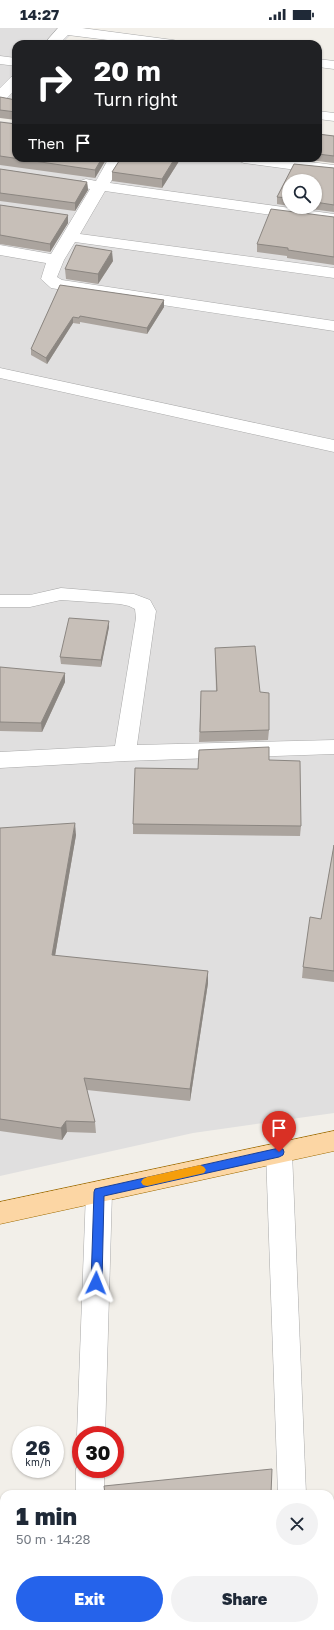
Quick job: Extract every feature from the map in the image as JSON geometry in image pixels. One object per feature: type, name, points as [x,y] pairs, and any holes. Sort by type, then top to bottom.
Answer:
[{"type":"main road","points":[[0,1213],[279,1152],[334,1142]]},
{"type":"street","points":[[55,40],[66,29],[144,40]]},
{"type":"street","points":[[0,60],[12,62]]},
{"type":"street","points":[[322,64],[334,65]]},
{"type":"street","points":[[0,97],[12,84]]},
{"type":"street","points":[[322,116],[334,117]]},
{"type":"street","points":[[115,162],[100,186],[73,218],[70,237],[56,260],[49,279],[57,284],[334,326]]},
{"type":"street","points":[[274,162],[334,170]]},
{"type":"street","points":[[69,182],[334,219]]},
{"type":"street","points":[[70,237],[334,273]]},
{"type":"street","points":[[0,250],[56,260]]},
{"type":"street","points":[[0,373],[334,446]]},
{"type":"street","points":[[0,601],[30,601],[61,594],[120,598],[134,600],[143,605],[146,611],[146,618],[125,753]]},
{"type":"street","points":[[0,760],[125,753],[334,747]]},
{"type":"street","points":[[279,1152],[292,1490]]},
{"type":"street","points":[[91,1426],[99,1192]]},
{"type":"street","points":[[90,1478],[90,1490]]},
{"type":"shaded area","points":[[0,28],[77,28],[66,40],[12,40],[12,97],[0,110]]},
{"type":"shaded area","points":[[0,121],[12,122],[12,162],[301,162],[334,167],[334,1113],[193,1133],[0,1176]]},
{"type":"building","points":[[0,97],[12,99],[12,112],[0,110]]},
{"type":"building","points":[[0,122],[12,124],[12,158],[0,156]]},
{"type":"building","points":[[322,134],[334,136],[334,156],[322,154]]},
{"type":"building","points":[[41,162],[100,162],[95,170]]},
{"type":"building","points":[[118,162],[173,162],[162,179],[112,172]]},
{"type":"building","points":[[294,164],[334,168],[334,205],[322,203],[322,174],[289,174]]},
{"type":"building","points":[[0,169],[87,182],[75,203],[0,193]]},
{"type":"building","points":[[282,187],[282,197],[277,197]]},
{"type":"building","points":[[0,205],[68,215],[50,244],[0,235]]},
{"type":"building","points":[[271,209],[282,210],[282,214],[310,214],[334,217],[334,257],[288,250],[288,248],[257,244]]},
{"type":"building","points":[[76,245],[112,251],[98,274],[65,269]]},
{"type":"building","points":[[60,285],[164,300],[147,328],[80,316],[79,318],[73,317],[46,358],[31,349]]},
{"type":"building","points":[[69,618],[109,621],[101,660],[60,657]]},
{"type":"building","points":[[255,646],[260,692],[269,693],[269,730],[200,732],[201,691],[217,691],[215,648]]},
{"type":"building","points":[[0,667],[65,673],[41,723],[0,722]]},
{"type":"building","points":[[269,747],[269,760],[300,761],[301,826],[133,824],[135,768],[198,769],[199,750]]},
{"type":"building","points":[[75,823],[52,955],[208,971],[190,1089],[84,1078],[95,1122],[66,1121],[61,1128],[0,1119],[0,828]]},
{"type":"building","points":[[334,845],[334,971],[303,967],[310,917],[321,919]]},
{"type":"building","points":[[272,1469],[271,1490],[104,1490],[104,1486]]},
{"type":"slow traffic","points":[[147,1182],[200,1170]]},
{"type":"route","points":[[96,1283],[99,1192],[279,1152]]}]
